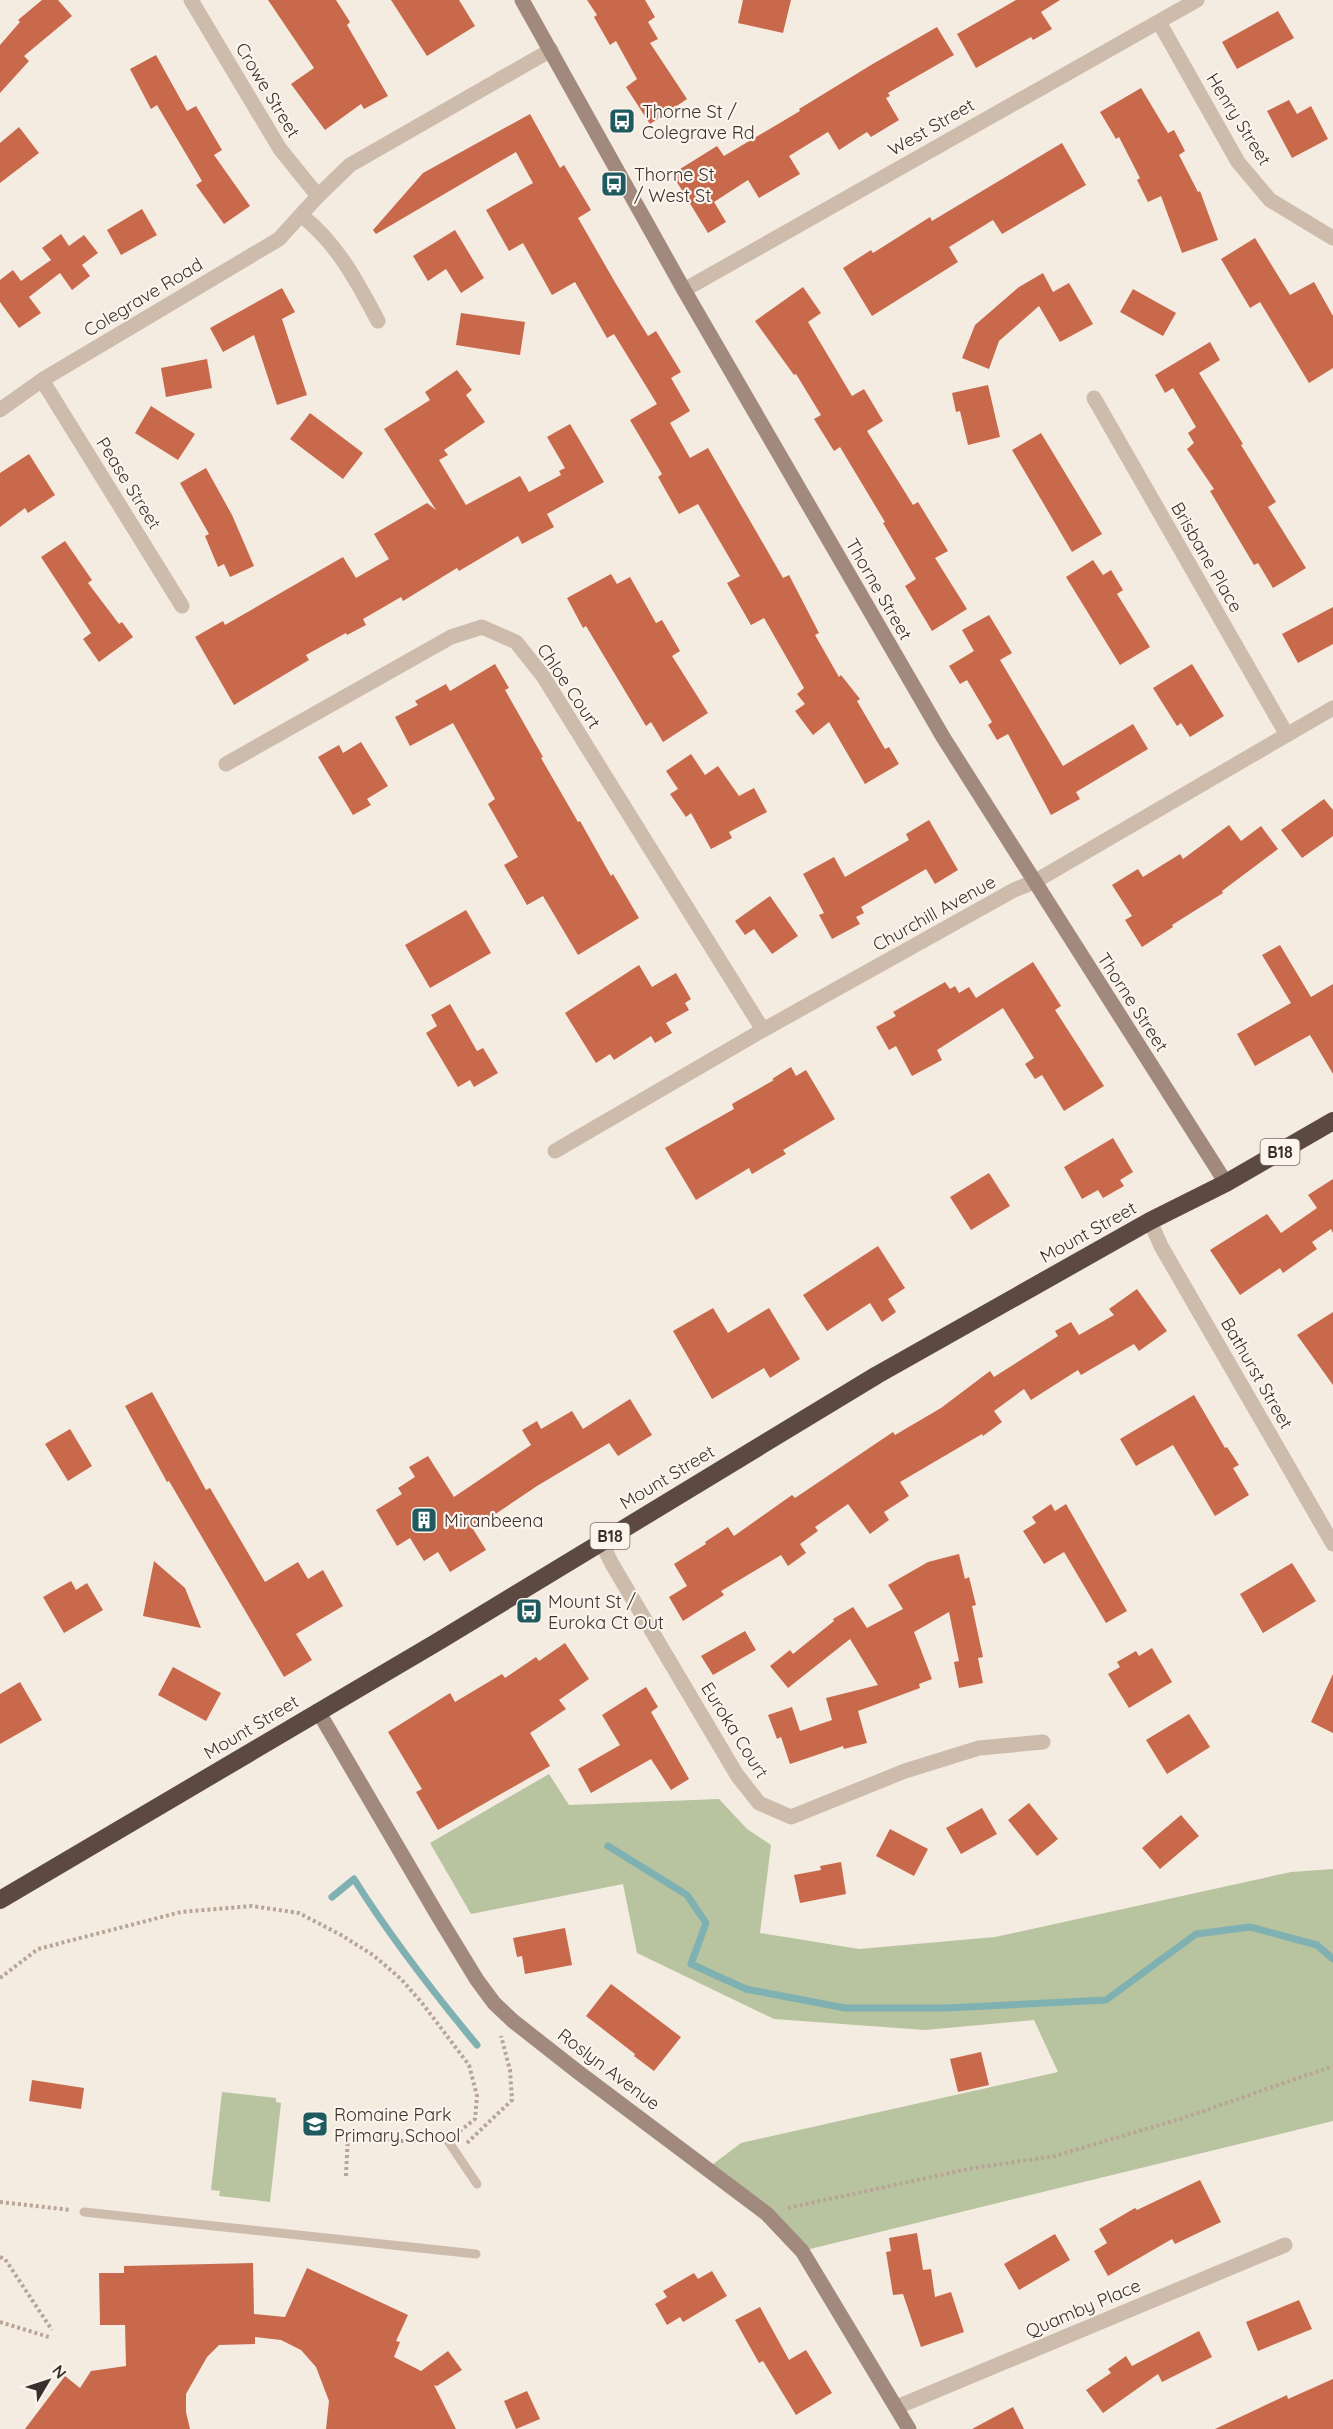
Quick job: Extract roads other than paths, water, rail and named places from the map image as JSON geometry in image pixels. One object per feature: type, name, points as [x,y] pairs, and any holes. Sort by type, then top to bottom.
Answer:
[{"type":"highway","name":"Mount Street","points":[[0,1900],[439,1641],[877,1375],[1150,1221],[1226,1183],[1333,1121]]},
{"type":"street","name":"Crowe Street","points":[[191,0],[279,149],[318,196]]},
{"type":"street","name":"Thorne Street","points":[[522,0],[684,290],[943,737],[1226,1183]]},
{"type":"street","name":"West Street","points":[[684,290],[1197,0]]},
{"type":"street","name":"Henry Street","points":[[1159,22],[1239,162],[1270,201],[1333,238]]},
{"type":"street","name":"Colegrave Road","points":[[0,410],[42,380],[279,239],[350,165],[551,50]]},
{"type":"street","points":[[302,216],[312,223],[352,273],[378,321]]},
{"type":"street","name":"Pease Street","points":[[42,380],[182,606]]},
{"type":"street","name":"Brisbane Place","points":[[1094,398],[1287,735]]},
{"type":"street","name":"Chloe Court","points":[[226,764],[451,637],[483,627],[516,642],[543,676],[764,1030]]},
{"type":"street","name":"Churchill Avenue","points":[[555,1151],[764,1030],[1014,890],[1034,882],[1333,708]]},
{"type":"street","name":"Bathurst Street","points":[[1150,1221],[1161,1246],[1333,1544]]},
{"type":"street","name":"Euroka Court","points":[[602,1542],[612,1564],[737,1775],[759,1803],[791,1817],[905,1771],[979,1748],[1043,1743]]},
{"type":"street","name":"Roslyn Avenue","points":[[318,1711],[438,1916],[477,1980],[495,2002],[513,2020],[578,2072],[767,2214],[802,2251],[909,2429]]},
{"type":"street","name":"Quamby Place","points":[[897,2407],[1285,2245]]},
{"type":"lane","points":[[448,2141],[477,2184]]},
{"type":"lane","points":[[84,2212],[476,2253]]},
{"type":"waterway","points":[[608,1846],[687,1895],[706,1923],[691,1964],[746,1989],[845,2008],[946,2008],[1106,2000],[1196,1934],[1250,1927],[1317,1945],[1333,1959]]},
{"type":"waterway","points":[[332,1897],[354,1879],[413,1964],[477,2045]]},
{"type":"place","name":"Thorne St / Colegrave Rd","points":[[622,121]]},
{"type":"place","name":"Thorne St / West St","points":[[614,184]]},
{"type":"place","name":"Miranbeena","points":[[424,1520]]},
{"type":"place","name":"Mount St / Euroka Ct Out","points":[[529,1611]]},
{"type":"place","name":"Romaine Park Primary School","points":[[315,2124]]}]
